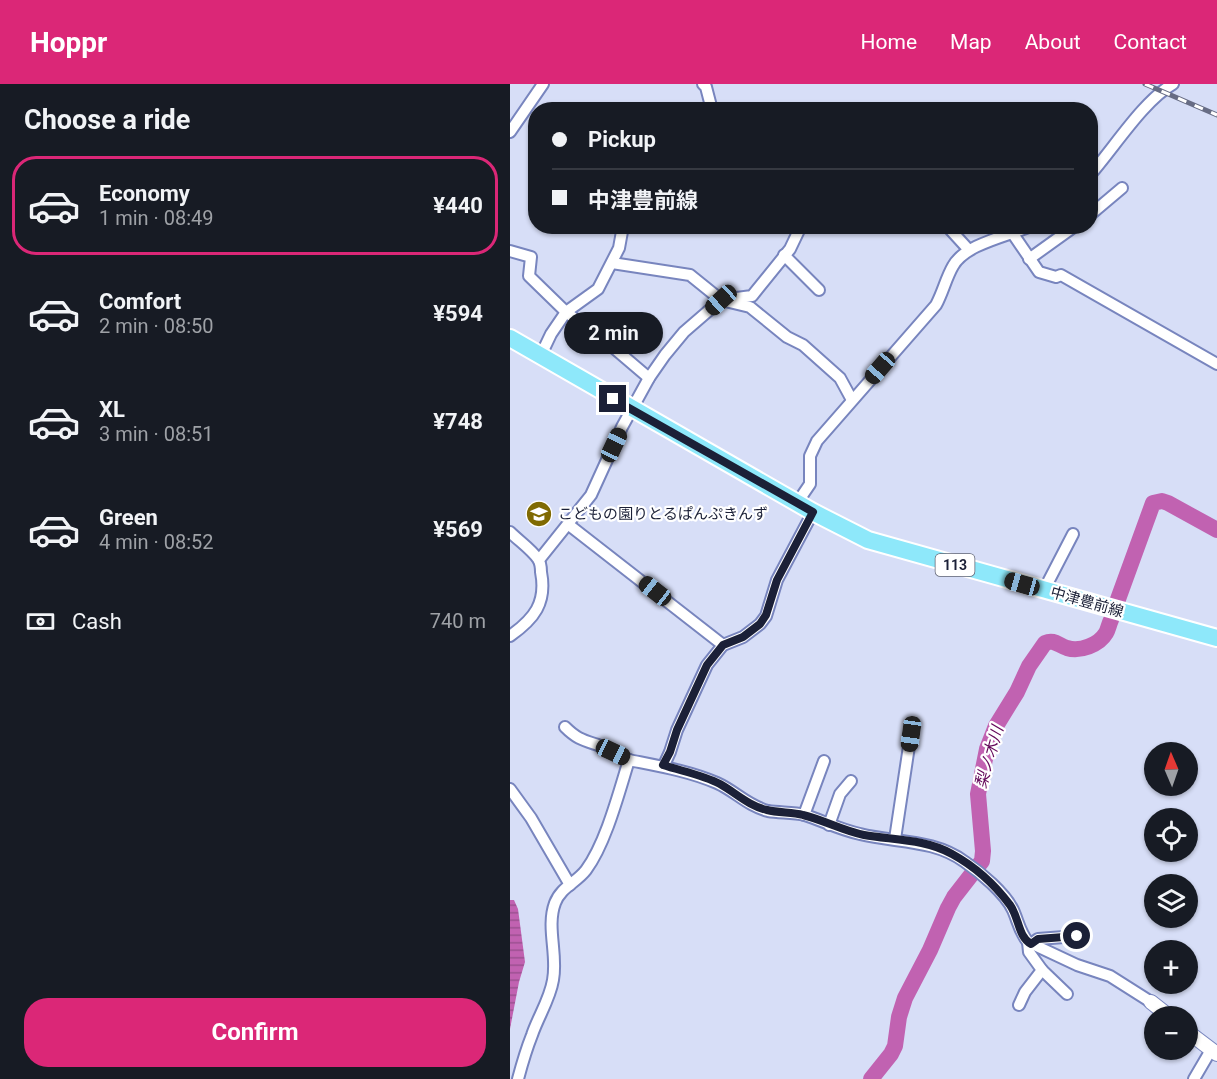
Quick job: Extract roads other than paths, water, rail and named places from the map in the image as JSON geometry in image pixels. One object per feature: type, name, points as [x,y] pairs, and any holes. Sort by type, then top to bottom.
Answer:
[{"type":"main road","name":"中津豊前線","points":[[510,338],[632,410],[813,512],[868,540],[1217,638]]},
{"type":"street","points":[[531,102],[543,84]]},
{"type":"street","points":[[703,84],[710,102]]},
{"type":"street","points":[[1098,165],[1144,110],[1162,91],[1173,84]]},
{"type":"street","points":[[510,132],[528,106]]},
{"type":"street","points":[[1098,208],[1122,188]]},
{"type":"street","points":[[541,355],[551,334],[566,312],[598,289],[619,248],[622,234]]},
{"type":"street","points":[[539,560],[591,495],[632,410],[649,378],[665,355],[684,332],[721,300],[752,296],[789,249],[796,234]]},
{"type":"street","points":[[954,234],[968,249]]},
{"type":"street","points":[[797,503],[810,484],[810,456],[817,441],[936,305],[944,291],[953,264],[968,249],[1013,234],[1039,272],[1056,277],[1061,274],[1217,364]]},
{"type":"street","points":[[1029,259],[1064,234]]},
{"type":"street","points":[[510,251],[531,257],[529,276],[566,312],[649,378]]},
{"type":"street","points":[[784,255],[819,290]]},
{"type":"street","points":[[612,263],[690,274],[721,300],[750,307],[787,337],[803,345],[840,378],[852,400]]},
{"type":"street","points":[[663,765],[707,665],[723,645],[743,637],[760,624],[766,615],[777,580],[813,512]]},
{"type":"street","points":[[569,525],[723,645]]},
{"type":"street","points":[[510,532],[539,560],[542,578],[542,601],[522,628],[510,636]]},
{"type":"street","points":[[1044,590],[1073,534]]},
{"type":"street","points":[[565,727],[585,742],[629,760],[663,765],[718,783],[746,802],[767,810],[804,815],[862,835],[915,842],[950,852],[994,886],[1012,907],[1023,937],[1030,943],[1077,965],[1110,976],[1156,1006]]},
{"type":"street","points":[[895,839],[911,734]]},
{"type":"street","points":[[518,1079],[553,980],[552,916],[554,905],[563,889],[586,870],[604,835],[629,760]]},
{"type":"street","points":[[804,815],[824,761]]},
{"type":"street","points":[[829,825],[840,794],[851,781]]},
{"type":"street","points":[[510,789],[531,818],[570,885]]},
{"type":"street","points":[[1030,943],[1038,939],[1077,936]]},
{"type":"street","points":[[1030,943],[1029,952],[1042,970],[1067,994]]},
{"type":"street","points":[[1019,1005],[1025,992],[1042,970]]},
{"type":"street","points":[[1194,1079],[1214,1052],[1198,1040]]},
{"type":"waterway","name":"梨ノ木川","points":[[1117,602],[1153,503],[1162,501],[1168,503],[1217,530]]},
{"type":"waterway","name":"梨ノ木川","points":[[871,1079],[895,1046],[899,1017],[905,998],[930,950],[948,908],[982,861],[978,794],[987,749],[996,726],[1017,692],[1029,666],[1045,643],[1054,642],[1072,649],[1089,646],[1103,637],[1111,620]]},
{"type":"railway","points":[[1145,84],[1217,115]]},
{"type":"place","name":"こどもの園りとるぱんぷきんず","points":[[539,514]]}]
